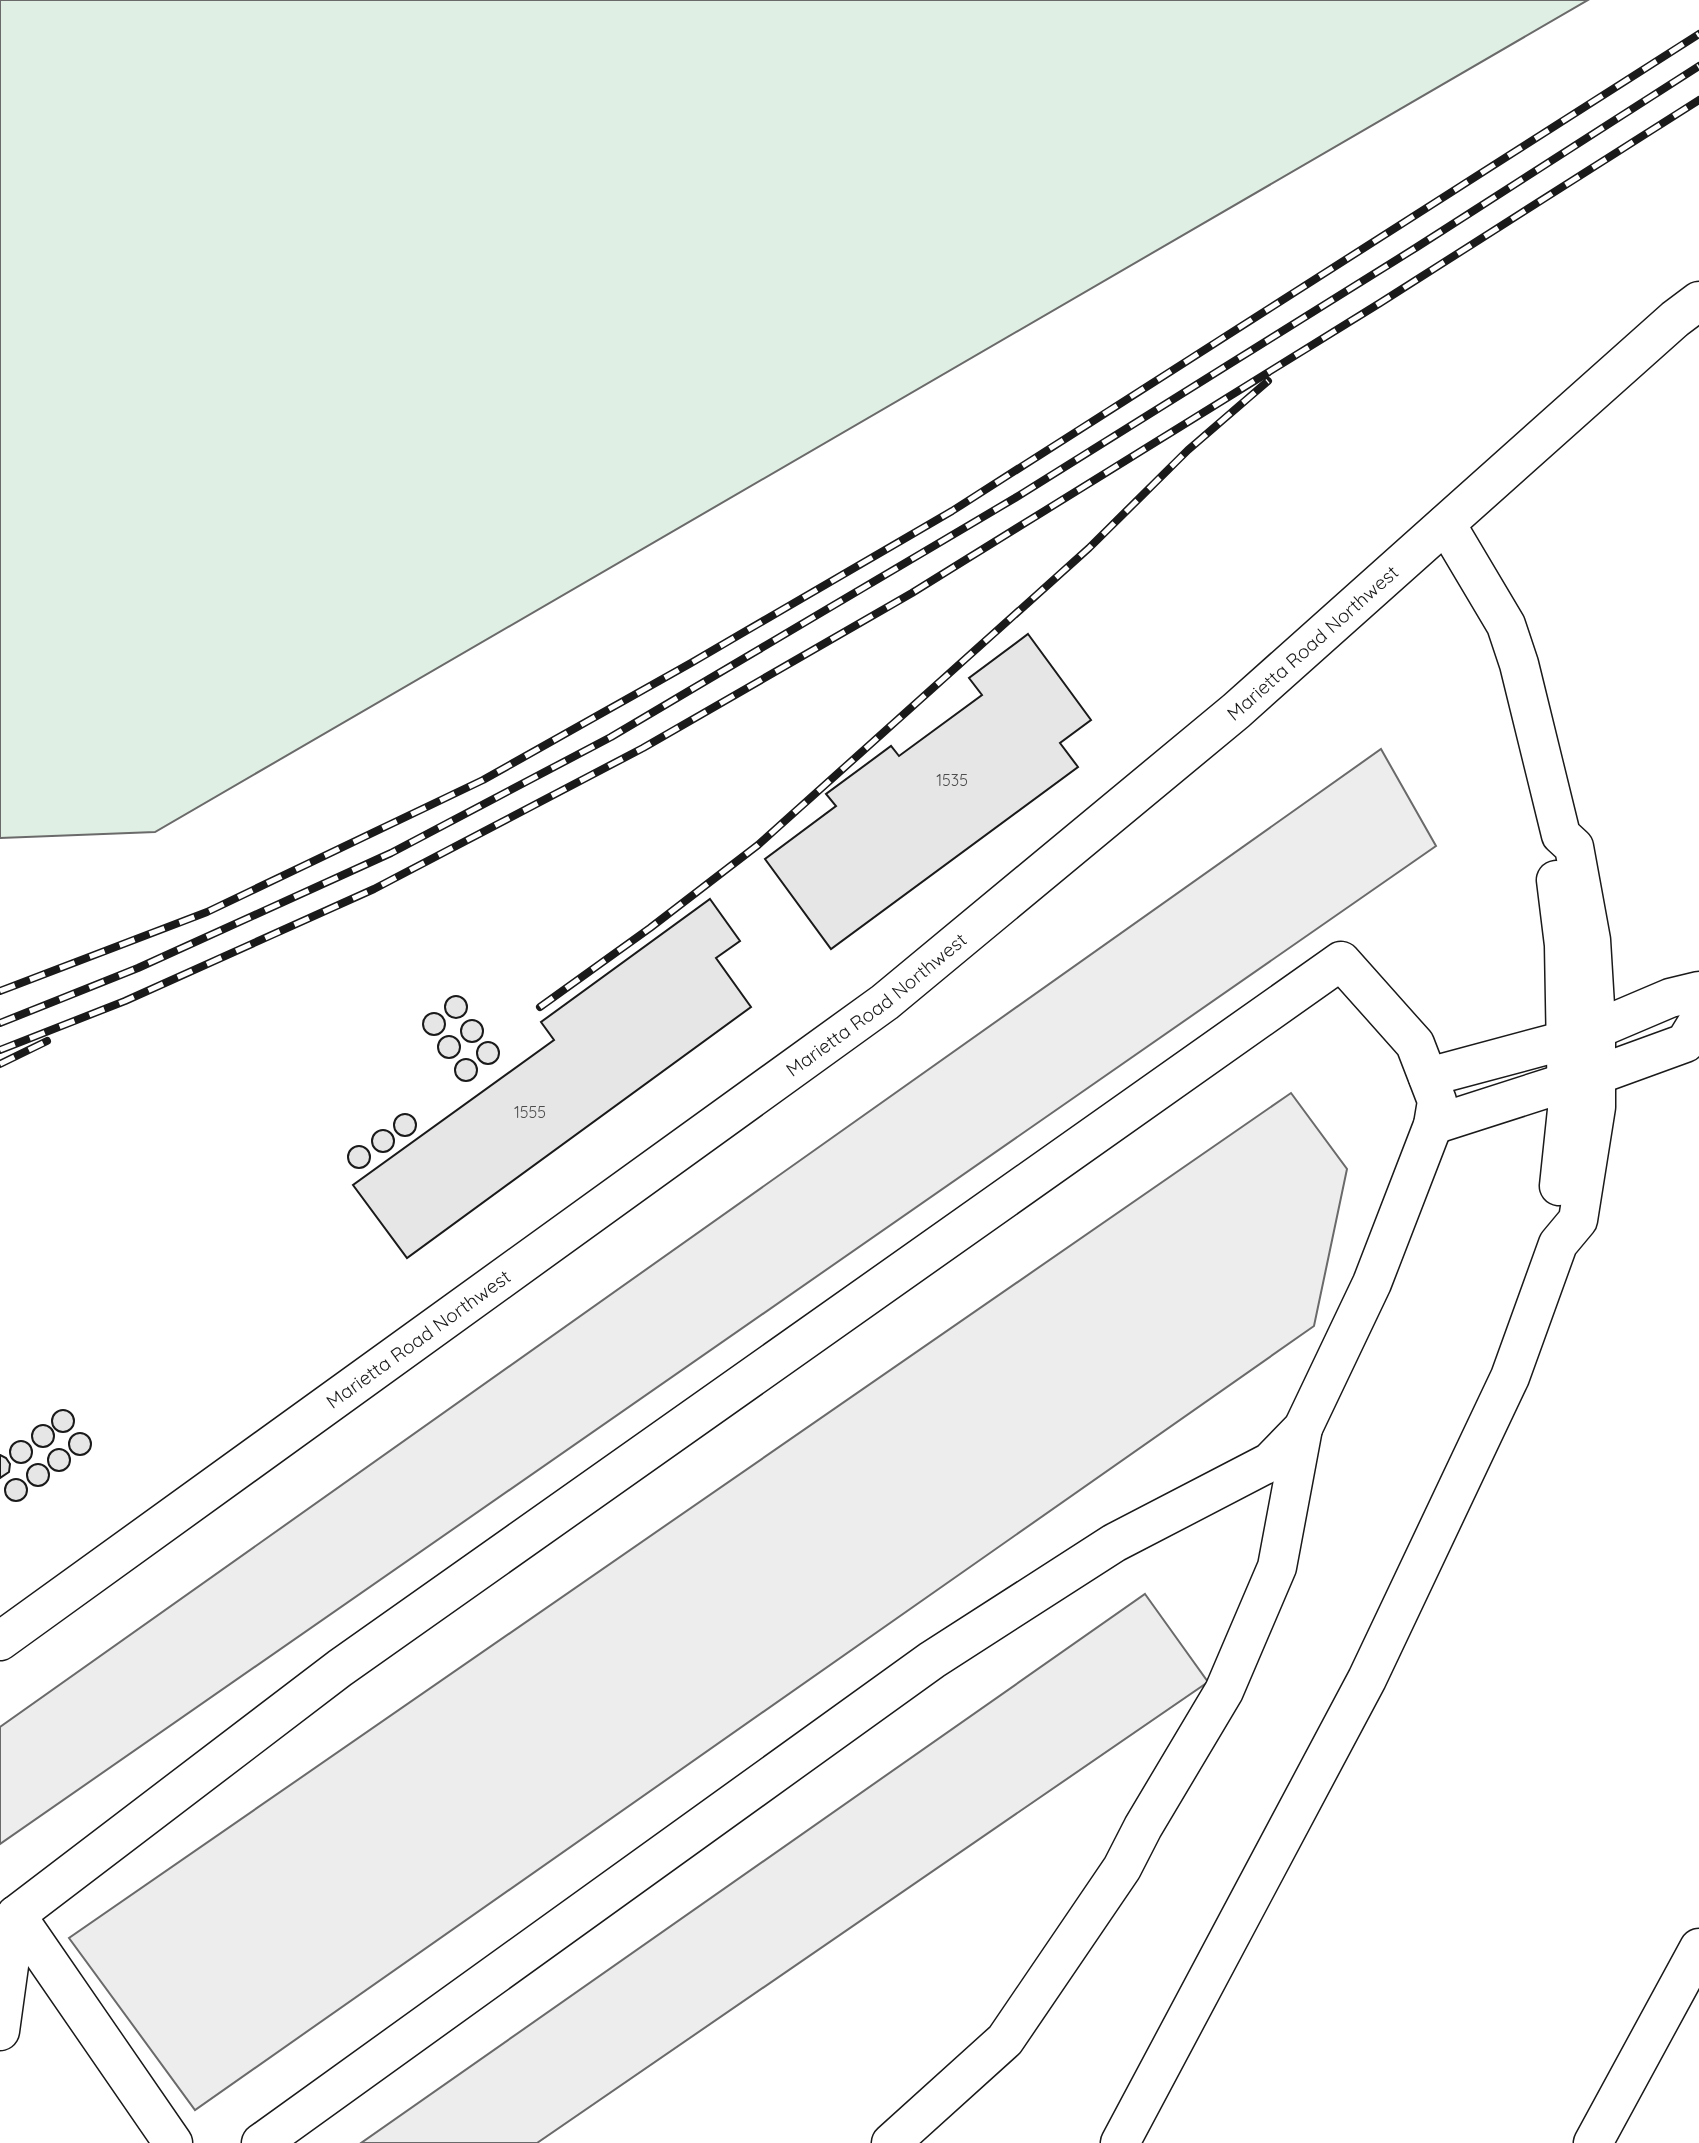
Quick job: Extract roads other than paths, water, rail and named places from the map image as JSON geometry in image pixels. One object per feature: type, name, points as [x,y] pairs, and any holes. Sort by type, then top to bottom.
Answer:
[{"type":"street","name":"Marietta Road Northwest","points":[[0,1641],[885,1002],[1236,711],[1675,319],[1699,301]]},
{"type":"street","points":[[1120,2143],[1367,1679],[1510,1377],[1558,1244],[1555,1214],[1567,1110],[1582,1079],[1581,1035],[1591,940],[1574,847],[1561,835],[1519,664],[1506,625],[1446,524]]},
{"type":"street","points":[[0,2031],[16,1915],[340,1668],[1341,961],[1415,1044],[1437,1101],[1433,1125],[1372,1283],[1303,1428],[1278,1567],[1224,1691],[1143,1827],[1122,1868],[1005,2040],[891,2143]]},
{"type":"street","points":[[1428,1077],[1581,1035],[1670,998],[1699,991]]},
{"type":"street","points":[[1433,1125],[1582,1079],[1685,1043],[1699,1020]]},
{"type":"street","points":[[261,2143],[932,1660],[1114,1543],[1270,1462],[1303,1428]]},
{"type":"street","points":[[16,1915],[173,2143]]},
{"type":"street","points":[[1593,2143],[1699,1948]]},
{"type":"railway","points":[[0,991],[207,912],[483,780],[691,663],[952,511],[1699,34]]},
{"type":"railway","points":[[0,1023],[138,968],[391,853],[611,737],[1015,498],[1417,247],[1699,66]]},
{"type":"railway","points":[[0,1050],[125,1001],[374,889],[643,748],[912,593],[1380,303],[1699,100]]},
{"type":"railway","points":[[540,1007],[650,928],[758,845],[1089,548],[1188,450],[1268,381]]},
{"type":"railway","points":[[0,1064],[47,1041]]}]
